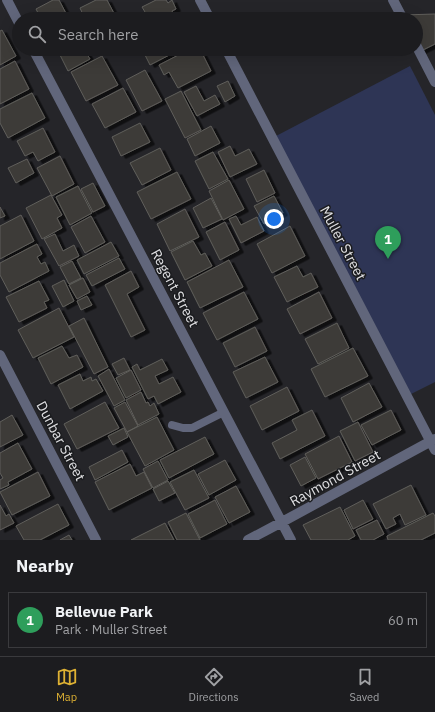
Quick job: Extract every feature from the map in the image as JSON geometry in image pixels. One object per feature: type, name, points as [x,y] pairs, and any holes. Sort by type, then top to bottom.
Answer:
[{"type":"street","points":[[7,0],[13,12]]},
{"type":"street","points":[[200,0],[206,12]]},
{"type":"street","points":[[393,0],[399,12]]},
{"type":"street","name":"Regent Street","points":[[37,56],[291,540]]},
{"type":"street","name":"Muller Street","points":[[230,56],[434,444]]},
{"type":"street","points":[[422,56],[435,82]]},
{"type":"street","name":"Dunbar Street","points":[[0,356],[96,540]]},
{"type":"street","name":"Raymond Street","points":[[248,540],[434,444]]},
{"type":"lane","points":[[172,425],[183,428],[192,428],[224,412]]},
{"type":"shaded area","points":[[410,66],[435,115],[435,382],[411,394],[276,136]]},
{"type":"building","points":[[53,0],[59,0],[65,12],[38,12],[36,9]]},
{"type":"building","points":[[96,0],[107,0],[113,12],[82,12],[80,8]]},
{"type":"building","points":[[156,0],[166,0],[168,3],[172,0],[176,9],[172,12],[145,12],[142,7]]},
{"type":"building","points":[[423,14],[435,14],[435,44],[423,50]]},
{"type":"building","points":[[2,30],[12,49],[12,56],[16,56],[0,65],[0,31]]},
{"type":"building","points":[[60,56],[88,56],[90,59],[68,71]]},
{"type":"building","points":[[102,56],[118,85],[86,101],[71,72]]},
{"type":"building","points":[[146,56],[167,56],[150,65]]},
{"type":"building","points":[[176,56],[204,56],[211,71],[178,88],[169,72],[164,75],[159,65]]},
{"type":"building","points":[[15,61],[29,89],[0,104],[0,69]]},
{"type":"building","points":[[145,70],[162,101],[142,111],[126,80]]},
{"type":"building","points":[[228,81],[235,96],[225,102],[217,86]]},
{"type":"building","points":[[196,86],[204,101],[215,95],[220,104],[197,116],[184,92]]},
{"type":"building","points":[[123,88],[136,112],[105,128],[92,104]]},
{"type":"building","points":[[181,91],[201,130],[185,138],[165,99]]},
{"type":"building","points":[[32,93],[45,118],[8,138],[0,123],[0,109]]},
{"type":"building","points":[[140,123],[150,142],[121,156],[112,137]]},
{"type":"building","points":[[211,126],[220,143],[195,156],[187,139]]},
{"type":"building","points":[[43,128],[55,152],[38,161],[33,152],[25,156],[17,141]]},
{"type":"building","points":[[230,146],[235,156],[249,149],[257,164],[230,177],[218,152]]},
{"type":"building","points":[[160,148],[171,170],[142,185],[130,163]]},
{"type":"building","points":[[213,152],[228,179],[209,189],[195,161]]},
{"type":"building","points":[[60,156],[74,184],[52,196],[37,168]]},
{"type":"building","points":[[27,159],[34,173],[16,183],[8,168]]},
{"type":"building","points":[[264,170],[275,193],[257,202],[246,179]]},
{"type":"building","points":[[177,172],[191,199],[151,219],[137,192]]},
{"type":"building","points":[[229,180],[244,209],[223,220],[209,191]]},
{"type":"building","points":[[93,183],[105,206],[93,212],[81,189]]},
{"type":"building","points":[[78,186],[92,213],[70,225],[56,197]]},
{"type":"building","points":[[51,195],[62,215],[57,218],[62,228],[42,239],[26,208]]},
{"type":"building","points":[[274,196],[283,213],[264,224],[254,206]]},
{"type":"building","points":[[211,198],[222,219],[203,228],[193,208]]},
{"type":"building","points":[[0,207],[5,216],[0,218]]},
{"type":"building","points":[[185,209],[199,237],[170,251],[157,224]]},
{"type":"building","points":[[21,215],[34,241],[0,259],[0,226]]},
{"type":"building","points":[[91,216],[105,242],[85,253],[71,227]]},
{"type":"building","points":[[236,216],[241,225],[257,217],[264,231],[241,243],[229,219]]},
{"type":"building","points":[[225,222],[239,250],[220,260],[206,232]]},
{"type":"building","points":[[290,226],[305,256],[272,273],[257,244]]},
{"type":"building","points":[[55,234],[63,251],[74,245],[79,256],[59,266],[44,239]]},
{"type":"building","points":[[193,241],[201,255],[205,253],[212,266],[185,280],[171,252]]},
{"type":"building","points":[[111,242],[119,256],[84,274],[77,260]]},
{"type":"building","points":[[37,244],[42,254],[37,257],[41,264],[45,262],[49,271],[9,292],[0,275],[0,263]]},
{"type":"building","points":[[119,258],[125,269],[92,286],[86,275]]},
{"type":"building","points":[[229,260],[243,287],[200,308],[187,282]]},
{"type":"building","points":[[72,261],[81,278],[69,284],[60,267]]},
{"type":"building","points":[[297,266],[303,277],[311,273],[318,287],[287,302],[274,277]]},
{"type":"building","points":[[131,271],[139,287],[127,294],[145,330],[131,337],[105,285]]},
{"type":"building","points":[[83,278],[90,292],[77,299],[69,285]]},
{"type":"building","points":[[64,280],[74,301],[63,307],[52,286]]},
{"type":"building","points":[[39,281],[49,300],[44,302],[47,308],[19,322],[6,297]]},
{"type":"building","points":[[244,292],[258,319],[217,340],[203,313]]},
{"type":"building","points":[[319,292],[332,318],[300,334],[287,309]]},
{"type":"building","points":[[87,296],[92,305],[81,310],[77,301]]},
{"type":"building","points":[[59,308],[74,337],[33,358],[18,330]]},
{"type":"building","points":[[84,318],[108,367],[94,374],[69,326]]},
{"type":"building","points":[[337,323],[349,348],[318,364],[305,339]]},
{"type":"building","points":[[255,327],[267,351],[235,367],[223,343]]},
{"type":"building","points":[[62,346],[69,358],[77,355],[83,367],[51,384],[38,358]]},
{"type":"building","points":[[353,348],[368,376],[325,397],[311,369]]},
{"type":"building","points":[[265,357],[278,382],[246,398],[233,372]]},
{"type":"building","points":[[124,358],[130,370],[118,375],[112,364]]},
{"type":"building","points":[[162,359],[168,370],[155,376],[159,384],[173,377],[181,392],[158,404],[154,396],[148,399],[132,367],[137,364],[140,370]]},
{"type":"building","points":[[109,369],[125,400],[114,406],[98,376]]},
{"type":"building","points":[[131,370],[141,390],[126,398],[116,378]]},
{"type":"building","points":[[80,374],[83,381],[91,377],[92,381],[96,379],[103,391],[70,409],[58,385]]},
{"type":"building","points":[[369,383],[382,407],[353,422],[341,398]]},
{"type":"building","points":[[287,387],[299,411],[262,430],[250,406]]},
{"type":"building","points":[[141,392],[146,403],[148,402],[150,406],[154,403],[159,414],[138,425],[126,400]]},
{"type":"building","points":[[105,402],[119,428],[77,449],[64,424]]},
{"type":"building","points":[[125,402],[138,426],[127,432],[114,408]]},
{"type":"building","points":[[312,410],[325,436],[280,459],[272,443],[297,430],[292,420]]},
{"type":"building","points":[[391,410],[401,430],[372,445],[361,425]]},
{"type":"building","points":[[12,415],[23,435],[0,447],[0,422]]},
{"type":"building","points":[[157,417],[174,450],[145,466],[127,432]]},
{"type":"building","points":[[358,422],[373,452],[355,461],[340,431]]},
{"type":"building","points":[[124,428],[128,437],[113,445],[108,436]]},
{"type":"building","points":[[339,436],[352,462],[318,479],[305,454]]},
{"type":"building","points":[[205,437],[214,454],[169,478],[160,460]]},
{"type":"building","points":[[18,443],[32,469],[8,482],[9,485],[0,489],[0,480],[3,478],[0,473],[0,453]]},
{"type":"building","points":[[122,450],[128,462],[95,480],[89,467]]},
{"type":"building","points":[[305,457],[316,478],[301,486],[290,465]]},
{"type":"building","points":[[225,460],[236,480],[209,495],[198,474]]},
{"type":"building","points":[[158,461],[168,480],[153,488],[143,469]]},
{"type":"building","points":[[130,464],[136,476],[144,472],[152,488],[109,510],[95,482]]},
{"type":"building","points":[[194,470],[209,498],[185,510],[170,482]]},
{"type":"building","points":[[38,472],[50,496],[12,515],[0,492]]},
{"type":"building","points":[[168,481],[175,493],[159,501],[153,489]]},
{"type":"building","points":[[411,485],[426,515],[405,525],[400,514],[393,518],[396,524],[386,529],[373,504]]},
{"type":"building","points":[[236,486],[250,512],[229,523],[215,497]]},
{"type":"building","points":[[215,500],[227,524],[200,538],[188,514]]},
{"type":"building","points":[[363,500],[373,519],[353,529],[344,510]]},
{"type":"building","points":[[58,504],[69,525],[40,540],[24,540],[16,526]]},
{"type":"building","points":[[0,505],[6,516],[9,514],[14,523],[0,530]]},
{"type":"building","points":[[340,507],[355,536],[348,540],[311,540],[303,525]]},
{"type":"building","points":[[186,513],[200,540],[177,540],[168,522]]},
{"type":"building","points":[[433,513],[435,516],[435,533],[421,540],[388,540],[387,536]]},
{"type":"building","points":[[377,520],[384,534],[373,540],[361,540],[356,530]]},
{"type":"building","points":[[165,523],[174,540],[131,540]]},
{"type":"building","points":[[69,535],[72,540],[60,540]]},
{"type":"place","name":"Bellevue Park","points":[[388,259]]}]
